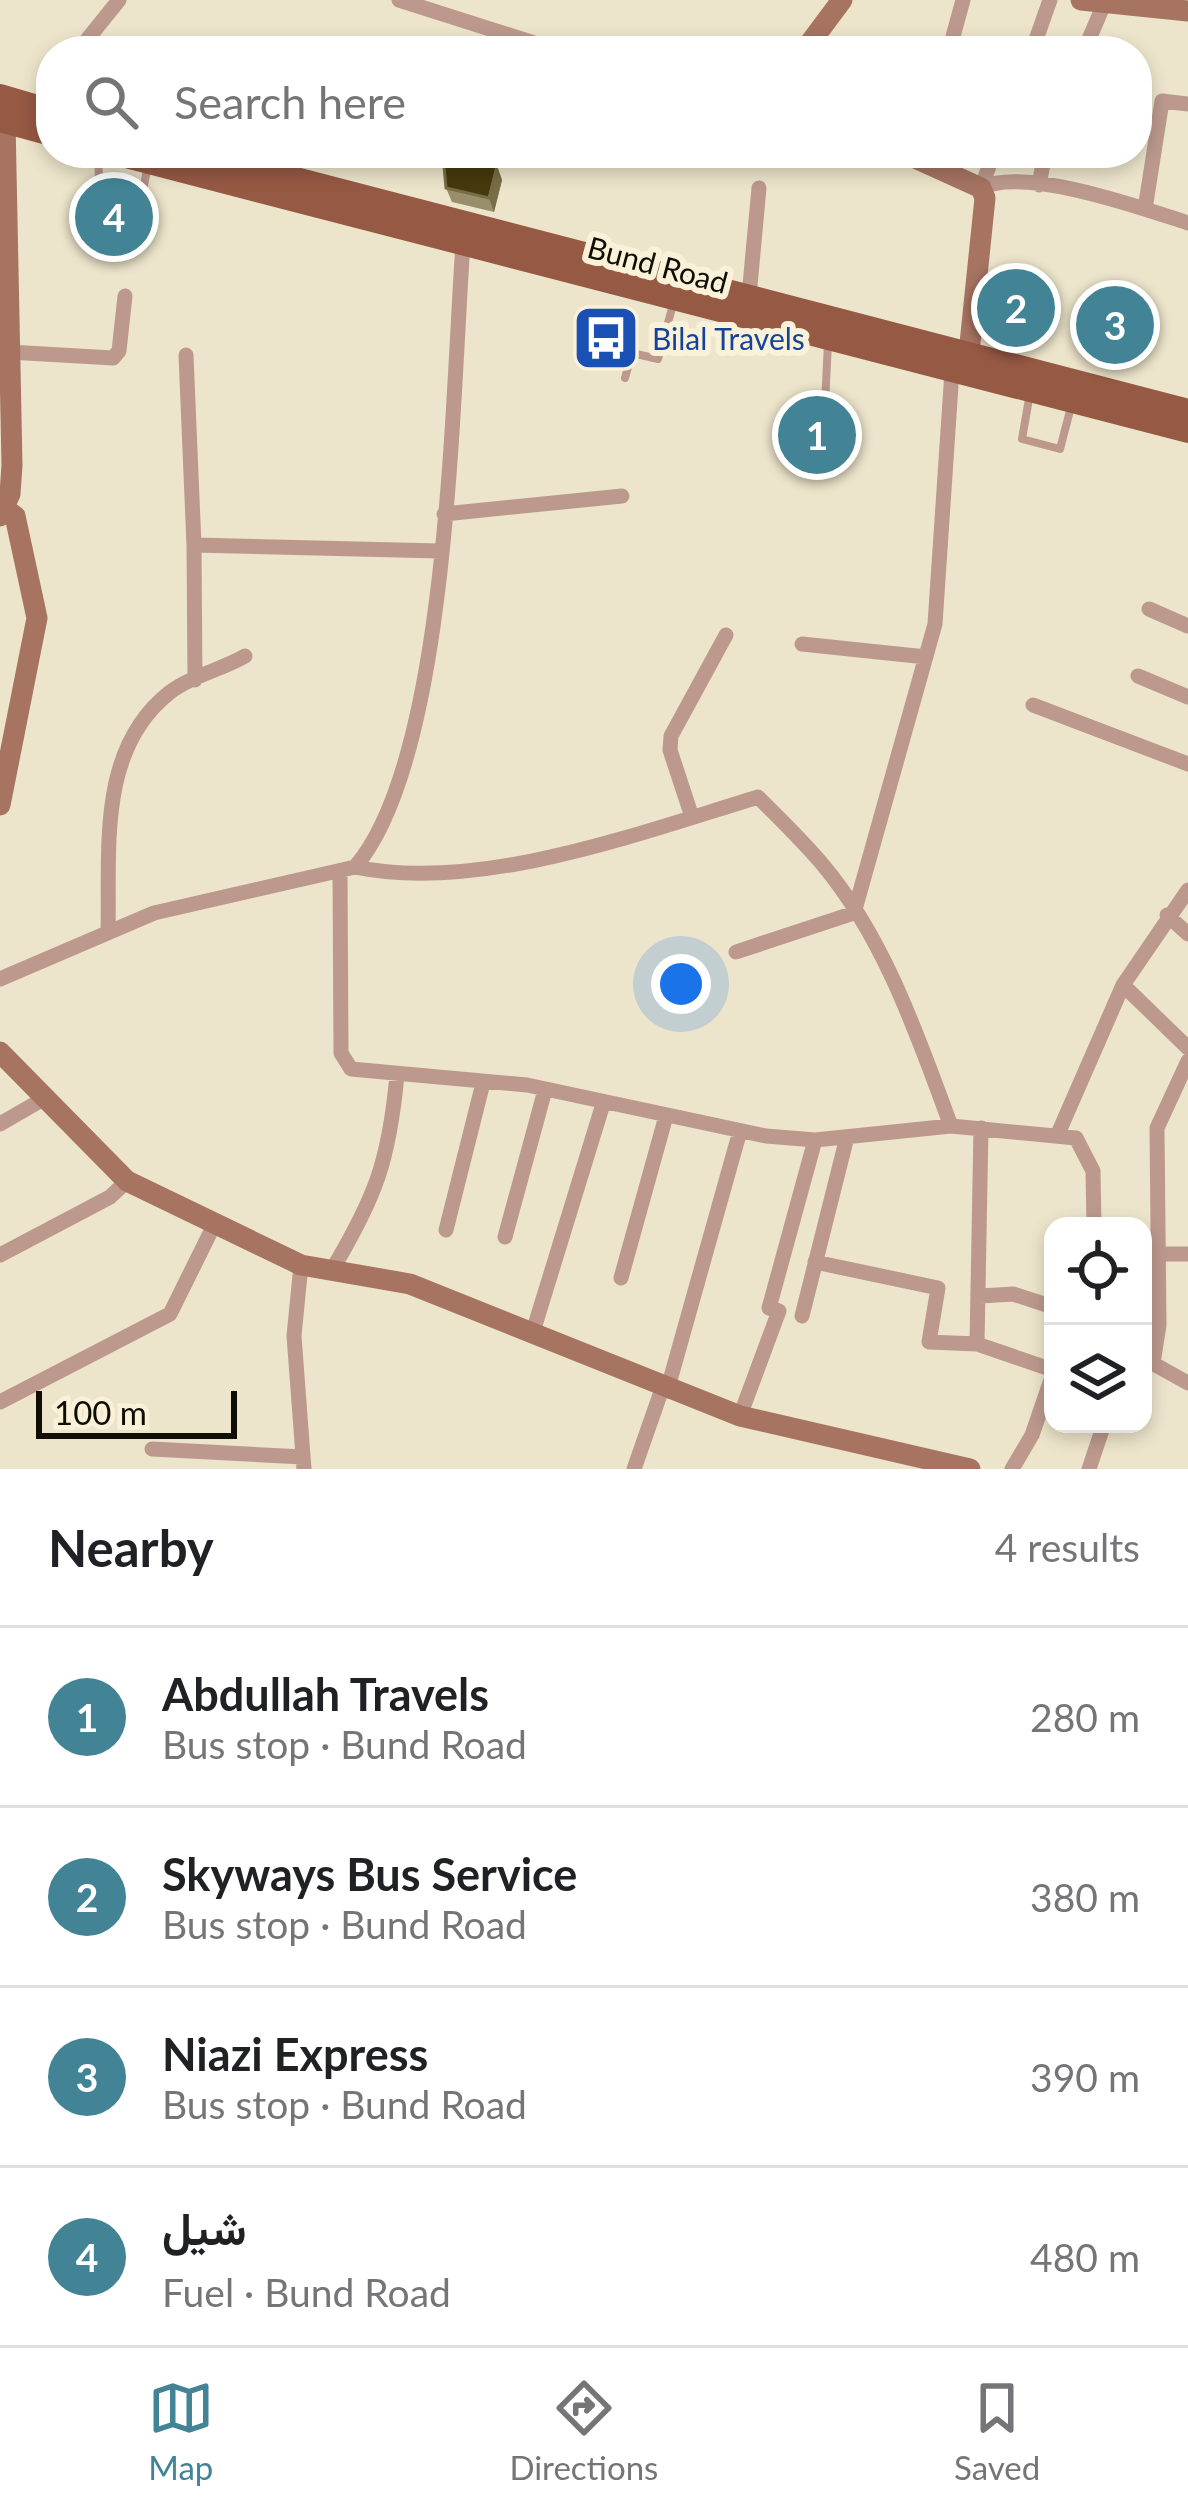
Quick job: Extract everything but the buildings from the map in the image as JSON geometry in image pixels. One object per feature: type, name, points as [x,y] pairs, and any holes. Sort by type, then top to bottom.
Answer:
[{"type":"main road","points":[[4,109],[36,103]]},
{"type":"main road","points":[[4,109],[36,126]]},
{"type":"main road","name":"Bund Road","points":[[167,168],[674,300],[829,328],[961,362],[1188,431]]},
{"type":"main road","name":"Bund Road","points":[[254,168],[749,296],[829,328]]},
{"type":"main road","name":"Bund Road","points":[[961,362],[1030,391],[1075,393],[1188,411]]},
{"type":"street","points":[[91,36],[119,0]]},
{"type":"street","points":[[399,0],[513,36]]},
{"type":"street","points":[[815,36],[842,0]]},
{"type":"street","points":[[953,36],[963,0]]},
{"type":"street","points":[[1037,36],[1050,0]]},
{"type":"street","points":[[1081,0],[1188,10]]},
{"type":"street","points":[[1090,36],[1104,4]]},
{"type":"street","points":[[1152,161],[1162,101],[1188,104]]},
{"type":"street","points":[[0,806],[38,618],[15,516],[3,512],[12,465],[4,109]]},
{"type":"street","points":[[854,913],[935,624],[961,362],[985,198],[981,188],[940,168]]},
{"type":"street","points":[[981,188],[988,168]]},
{"type":"street","points":[[1039,185],[1043,168]]},
{"type":"street","points":[[1144,209],[1151,168]]},
{"type":"street","points":[[981,188],[993,182],[1039,185],[1188,223]]},
{"type":"street","points":[[749,296],[758,188]]},
{"type":"street","points":[[463,244],[435,613],[401,779],[375,844],[347,869],[341,1053],[351,1069],[545,1090],[740,1131],[815,1140],[951,1126],[1076,1138],[1093,1171],[1094,1217]]},
{"type":"street","points":[[9,352],[113,358],[119,351],[125,296]]},
{"type":"street","points":[[186,355],[196,680]]},
{"type":"street","points":[[444,514],[622,496]]},
{"type":"street","points":[[194,545],[440,551]]},
{"type":"street","points":[[1149,609],[1188,626]]},
{"type":"street","points":[[692,817],[670,750],[671,736],[727,635]]},
{"type":"street","points":[[802,644],[926,657]]},
{"type":"street","points":[[108,932],[118,762],[160,701],[245,656]]},
{"type":"street","points":[[1138,676],[1188,697]]},
{"type":"street","points":[[1033,705],[1188,764]]},
{"type":"street","points":[[0,979],[154,913],[347,869],[413,874],[568,853],[758,796],[826,868],[854,913],[906,1005],[951,1126]]},
{"type":"street","points":[[1058,1136],[1123,985],[1188,890]]},
{"type":"street","points":[[736,952],[854,913]]},
{"type":"street","points":[[1167,915],[1188,934]]},
{"type":"street","points":[[1123,985],[1188,1048]]},
{"type":"street","points":[[0,1052],[127,1181],[301,1265],[410,1284],[664,1390],[740,1416],[970,1469]]},
{"type":"street","points":[[1152,1233],[1157,1128],[1188,1061]]},
{"type":"street","points":[[332,1270],[372,1202],[384,1166],[398,1075]]},
{"type":"street","points":[[446,1230],[483,1083]]},
{"type":"street","points":[[505,1237],[545,1090]]},
{"type":"street","points":[[0,1124],[45,1097]]},
{"type":"street","points":[[532,1335],[603,1104]]},
{"type":"street","points":[[621,1278],[666,1116]]},
{"type":"street","points":[[977,1344],[981,1128]]},
{"type":"street","points":[[634,1469],[664,1390],[740,1131]]},
{"type":"street","points":[[802,1316],[847,1137]]},
{"type":"street","points":[[740,1416],[778,1311],[769,1308],[815,1140]]},
{"type":"street","points":[[0,1255],[110,1196],[127,1181]]},
{"type":"street","points":[[0,1402],[170,1315],[215,1223]]},
{"type":"street","points":[[1152,1254],[1188,1253]]},
{"type":"street","points":[[815,1262],[938,1288],[929,1342],[977,1344],[1044,1369]]},
{"type":"street","points":[[152,1449],[304,1463],[294,1336],[301,1265]]},
{"type":"street","points":[[981,1295],[1013,1294],[1044,1304]]},
{"type":"street","points":[[1152,1362],[1188,1383]]},
{"type":"street","points":[[1012,1469],[1032,1435],[1044,1399]]},
{"type":"street","points":[[1089,1469],[1101,1433]]},
{"type":"lane","points":[[109,168],[100,204],[141,202],[147,168]]},
{"type":"lane","points":[[625,378],[632,353],[658,359],[674,300]]},
{"type":"lane","points":[[825,403],[829,328]]},
{"type":"lane","points":[[1030,391],[1022,440],[1060,449],[1075,393]]},
{"type":"lane","points":[[806,400],[825,403],[834,403],[829,470],[803,468],[806,400]]},
{"type":"place","name":"شیل","points":[[114,217]]},
{"type":"place","name":"Skyways Bus Service","points":[[1016,308]]},
{"type":"place","name":"Niazi Express","points":[[1115,325]]},
{"type":"place","name":"Bilal Travels","points":[[606,338]]},
{"type":"place","name":"Abdullah Travels","points":[[817,435]]}]
